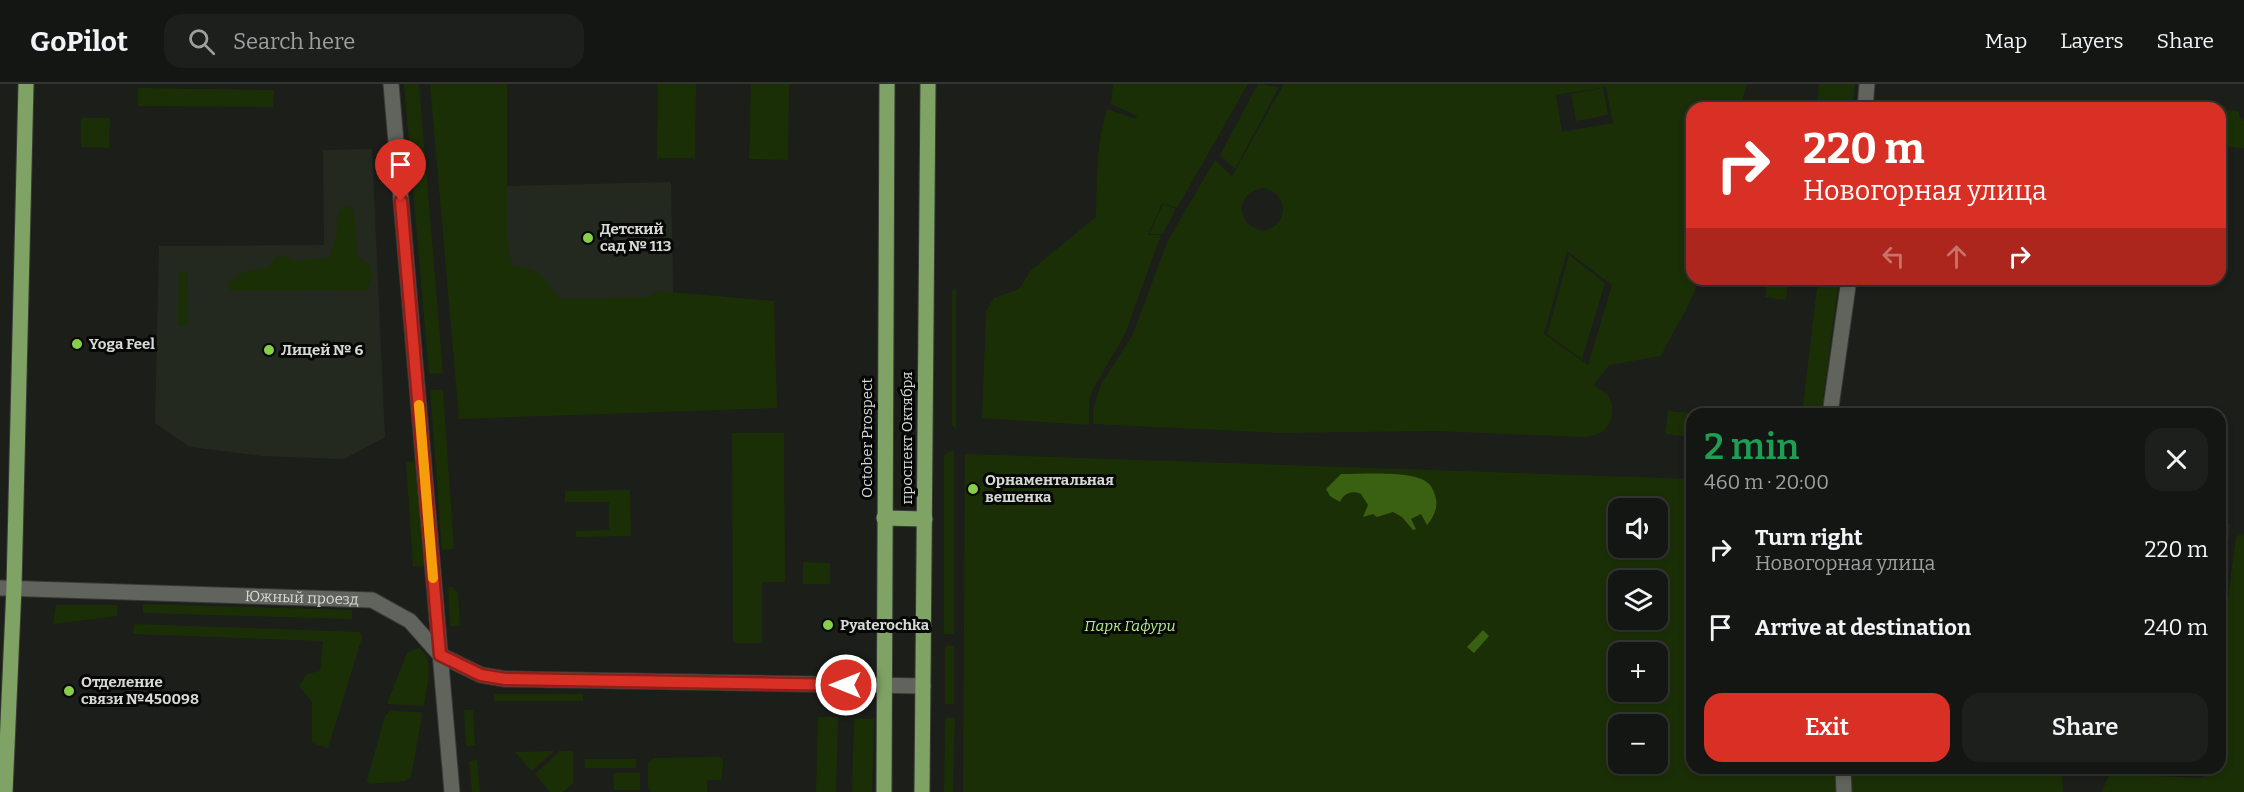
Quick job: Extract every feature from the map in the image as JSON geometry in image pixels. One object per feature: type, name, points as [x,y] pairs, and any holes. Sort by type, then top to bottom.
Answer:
[{"type":"main road","points":[[5,792],[7,588],[26,84]]},
{"type":"main road","name":"October Prospect","points":[[884,792],[887,84]]},
{"type":"main road","name":"проспект Октября","points":[[922,792],[928,84]]},
{"type":"main road","points":[[884,518],[925,519]]},
{"type":"street","points":[[391,84],[452,792]]},
{"type":"street","points":[[1866,102],[1867,84]]},
{"type":"street","points":[[1831,408],[1848,285]]},
{"type":"street","name":"Южный проезд","points":[[7,588],[372,600],[410,621],[440,655],[481,675],[505,679],[923,686]]},
{"type":"street","points":[[1843,774],[1844,792]]},
{"type":"shaded area","name":"Лицей № 6","points":[[372,149],[385,437],[344,459],[261,456],[190,447],[155,423],[159,246],[324,245],[323,150]]},
{"type":"shaded area","name":"Детский сад № 113","points":[[671,182],[675,370],[508,374],[503,186]]},
{"type":"shaded area","points":[[1341,474],[1400,474],[1421,479],[1429,484],[1434,493],[1436,506],[1434,513],[1427,525],[1421,514],[1411,519],[1416,529],[1413,530],[1402,517],[1393,512],[1377,517],[1373,514],[1363,517],[1368,505],[1361,494],[1349,493],[1340,502],[1330,496],[1326,489]]},
{"type":"shaded area","points":[[2226,524],[2230,524],[2226,565]]},
{"type":"shaded area","points":[[1483,630],[1489,636],[1474,653],[1467,647]]},
{"type":"green space","points":[[404,84],[419,84],[443,373],[429,374]]},
{"type":"green space","points":[[430,84],[507,84],[507,236],[511,265],[536,272],[545,279],[560,299],[648,297],[659,291],[774,301],[777,408],[459,419]]},
{"type":"green space","points":[[658,84],[696,84],[695,158],[657,158]]},
{"type":"green space","points":[[751,84],[789,84],[788,160],[749,159]]},
{"type":"green space","points":[[1113,84],[1248,84],[1177,208],[1162,203],[1148,235],[1161,235],[1125,334],[1092,391],[1089,401],[1089,425],[982,418],[986,311],[994,298],[1019,289],[1031,270],[1096,217],[1099,149],[1107,109],[1136,119],[1137,116],[1111,104]]},
{"type":"green space","points":[[1258,84],[1279,87],[1235,169],[1220,155]]},
{"type":"green space","points":[[1284,84],[1747,84],[1742,102],[1686,102],[1686,285],[1697,285],[1661,356],[1609,365],[1594,385],[1605,393],[1612,403],[1611,421],[1598,434],[1585,437],[1434,431],[1280,433],[1093,424],[1093,409],[1101,384],[1132,336],[1168,240],[1215,160],[1232,176]],"holes":[[[1606,87],[1613,123],[1562,132],[1556,95]],[[1262,188],[1273,192],[1280,198],[1283,206],[1279,221],[1273,227],[1265,230],[1249,225],[1242,210],[1246,197]],[[1567,251],[1612,285],[1588,365],[1544,334]]]},
{"type":"green space","points":[[1819,84],[1855,84],[1853,102],[1818,102]]},
{"type":"green space","points":[[138,88],[274,90],[273,107],[138,106]]},
{"type":"green space","points":[[1603,88],[1608,115],[1576,121],[1571,94]]},
{"type":"green space","points":[[2226,110],[2239,111],[2239,117],[2244,121],[2244,148],[2226,146]]},
{"type":"green space","points":[[81,118],[110,118],[109,148],[81,147]]},
{"type":"green space","points":[[1163,204],[1176,209],[1163,234],[1149,234]]},
{"type":"green space","points":[[346,206],[351,207],[355,218],[357,256],[370,265],[373,275],[367,290],[231,291],[227,284],[244,272],[268,267],[276,257],[286,256],[296,261],[330,257],[336,236],[339,211]]},
{"type":"green space","points":[[1569,255],[1605,283],[1582,359],[1547,334]]},
{"type":"green space","points":[[179,272],[188,272],[187,326],[178,326]]},
{"type":"green space","points":[[1766,285],[1787,285],[1786,300],[1765,297]]},
{"type":"green space","points":[[1817,285],[1838,285],[1822,408],[1803,408]]},
{"type":"green space","points":[[956,289],[956,429],[952,425],[952,291]]},
{"type":"green space","points":[[430,390],[443,390],[454,549],[442,550]]},
{"type":"green space","points":[[1668,411],[1686,413],[1686,436],[1665,434]]},
{"type":"green space","points":[[732,433],[784,433],[785,582],[762,582],[762,643],[733,643]]},
{"type":"green space","points":[[954,451],[954,634],[944,634],[944,455]]},
{"type":"green space","name":"Парк Гафури","points":[[965,454],[1686,479],[1686,774],[2062,774],[2063,792],[963,792]]},
{"type":"green space","points":[[417,461],[425,566],[413,567],[406,462]]},
{"type":"green space","points":[[630,490],[631,536],[576,537],[576,531],[609,530],[609,502],[565,502],[565,491]]},
{"type":"green space","points":[[2244,534],[2244,792],[2101,792],[2110,774],[2203,778],[2204,774],[2226,774],[2226,615],[2236,536]]},
{"type":"green space","points":[[803,562],[830,563],[830,584],[803,584]]},
{"type":"green space","points":[[448,587],[452,587],[458,593],[460,626],[450,626]]},
{"type":"green space","points":[[143,604],[352,610],[352,619],[143,613]]},
{"type":"green space","points":[[56,605],[117,605],[117,616],[53,624]]},
{"type":"green space","points":[[134,624],[360,632],[362,638],[328,748],[312,743],[312,702],[299,686],[307,674],[320,671],[323,641],[133,634]]},
{"type":"green space","points":[[945,646],[954,646],[954,704],[945,704]]},
{"type":"green space","points":[[419,648],[424,653],[429,667],[424,706],[387,704],[407,653]]},
{"type":"green space","points":[[494,694],[583,694],[583,701],[494,701]]},
{"type":"green space","points":[[464,710],[473,710],[475,745],[466,746]]},
{"type":"green space","points":[[390,711],[420,712],[422,715],[411,777],[405,781],[369,784],[367,780],[385,716]]},
{"type":"green space","points":[[818,717],[838,717],[836,792],[816,792]]},
{"type":"green space","points":[[854,718],[874,719],[872,792],[852,792]]},
{"type":"green space","points":[[945,718],[955,718],[953,792],[944,792]]},
{"type":"green space","points":[[554,751],[532,771],[515,752]]},
{"type":"green space","points":[[560,751],[573,751],[573,783],[563,792],[550,792],[535,774]]},
{"type":"green space","points":[[720,757],[723,761],[722,780],[707,780],[707,792],[652,792],[648,787],[648,763],[654,758]]},
{"type":"green space","points":[[585,759],[636,759],[636,768],[585,768]]},
{"type":"green space","points":[[477,760],[480,792],[472,792],[469,761]]},
{"type":"green space","points":[[613,773],[640,773],[640,790],[614,790]]},
{"type":"slow traffic","points":[[419,405],[433,578]]},
{"type":"place","name":"Детский сад № 113","points":[[588,238]]},
{"type":"place","name":"Yoga Feel","points":[[77,344]]},
{"type":"place","name":"Лицей № 6","points":[[269,350]]},
{"type":"place","name":"Орнаментальная вешенка","points":[[973,489]]},
{"type":"place","name":"Pyaterochka","points":[[828,625]]},
{"type":"place","name":"Отделение связи №450098","points":[[69,691]]},
{"type":"route","points":[[401,201],[440,655],[481,675],[505,679],[846,685]]}]
